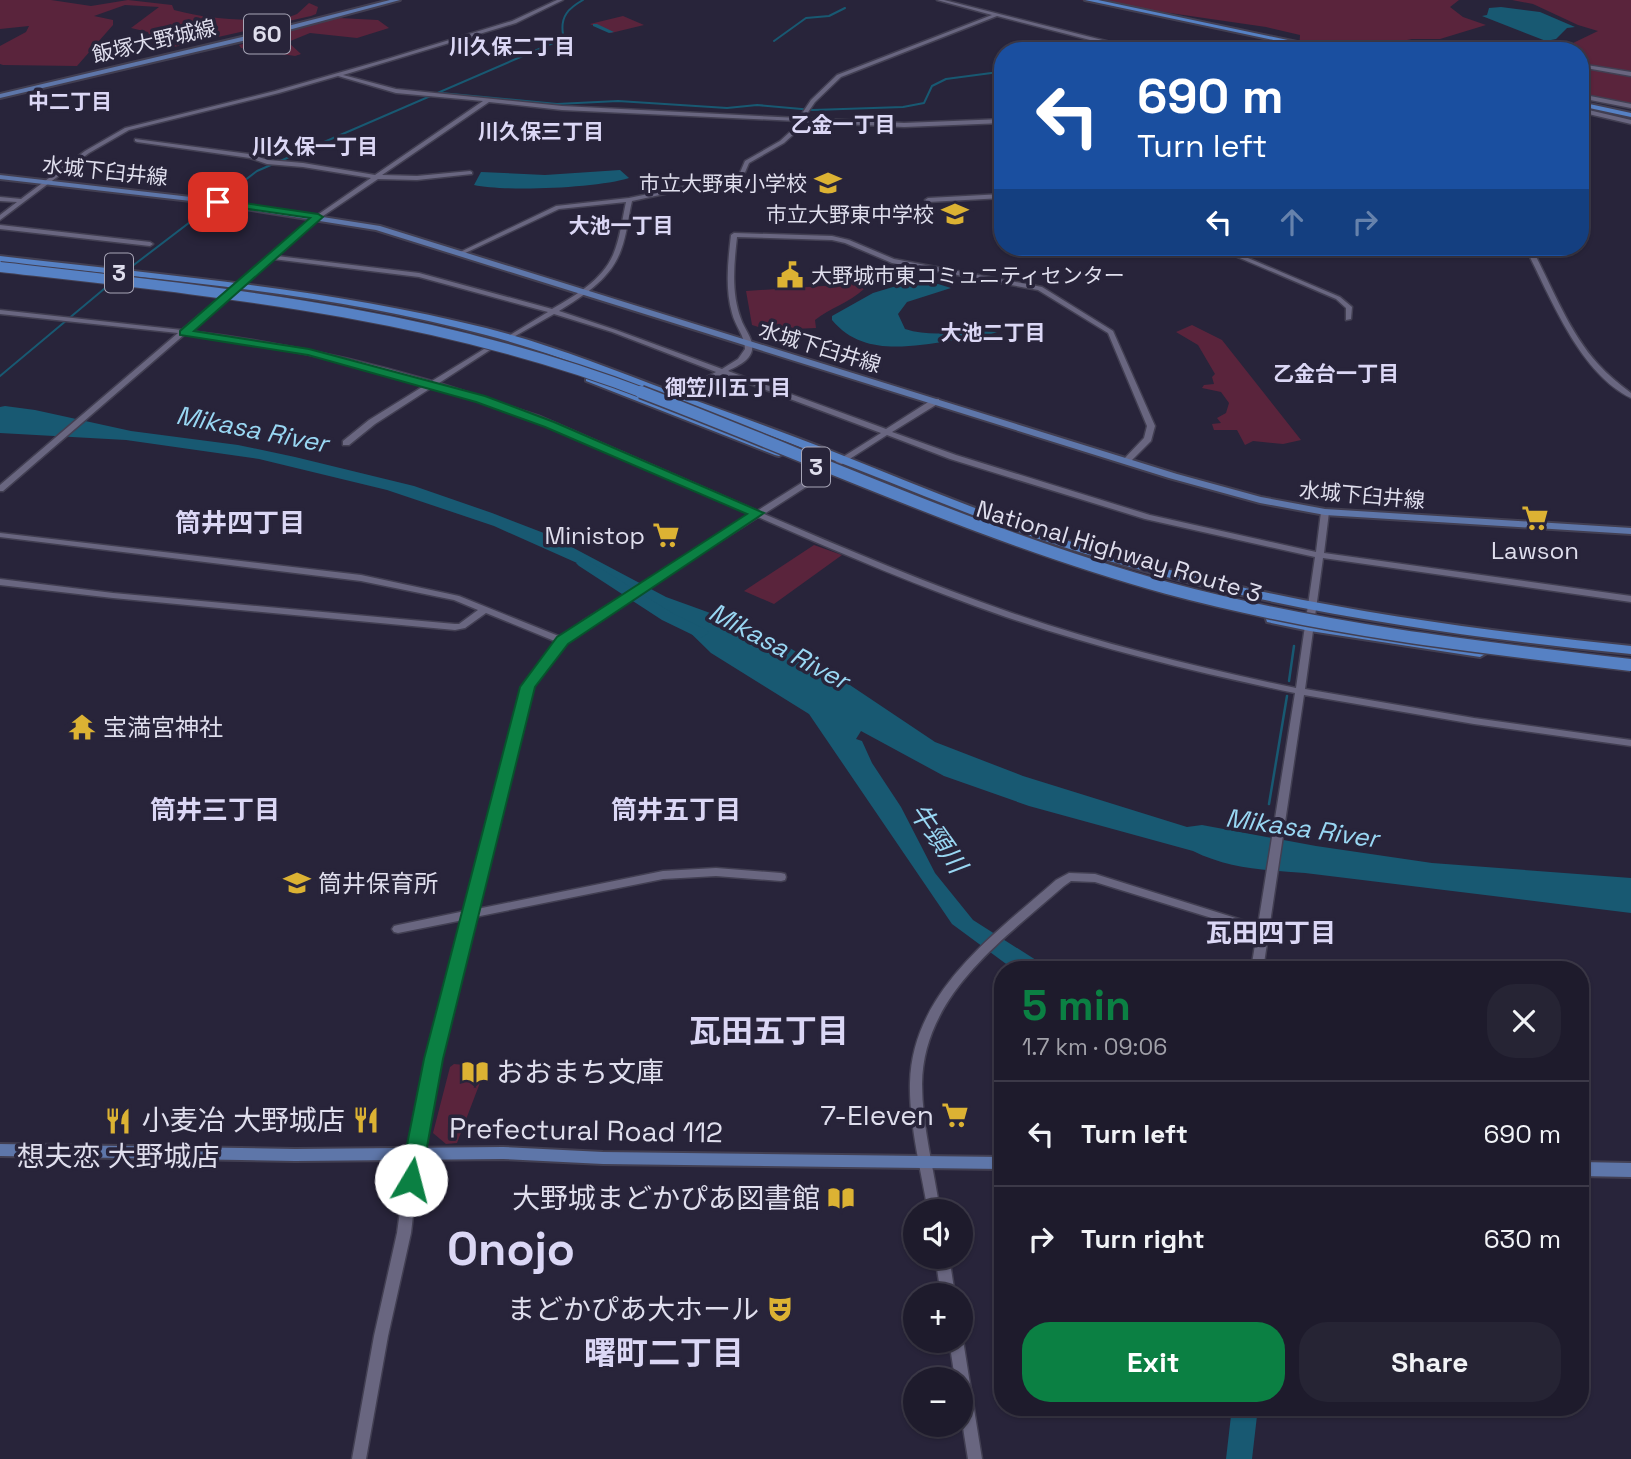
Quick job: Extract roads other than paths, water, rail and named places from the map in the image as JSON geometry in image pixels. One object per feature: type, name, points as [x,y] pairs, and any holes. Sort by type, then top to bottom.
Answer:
[{"type":"highway","points":[[1076,0],[1278,42]]},
{"type":"highway","points":[[1088,0],[1293,42]]},
{"type":"highway","points":[[1589,102],[1631,111]]},
{"type":"highway","points":[[0,265],[308,300],[448,327],[510,343],[603,373],[982,520],[1141,572],[1268,604],[1364,623],[1631,657]]},
{"type":"highway","points":[[0,265],[325,306],[463,336],[596,377],[1037,547],[1170,588],[1292,617],[1369,631],[1631,665]]},
{"type":"highway","name":"National Highway Route 3","points":[[0,265],[239,287],[372,307],[508,338],[553,351],[844,459],[988,517],[1189,580],[1313,607],[1477,634],[1631,650]]},
{"type":"highway","name":"National Highway Route 3","points":[[0,265],[362,316],[438,332],[596,381],[1031,551],[1185,596],[1310,627],[1430,646],[1631,671]]},
{"type":"main road","name":"飯塚大野城線","points":[[135,62],[389,0]]},
{"type":"main road","name":"飯塚大野城線","points":[[0,95],[85,73],[281,30],[397,0]]},
{"type":"main road","name":"水城下臼井線","points":[[0,177],[208,201],[318,217],[392,232],[1238,495],[1325,512],[1631,531]]},
{"type":"main road","name":"Prefectural Road 112","points":[[0,1150],[994,1163]]},
{"type":"main road","points":[[1589,1169],[1631,1170]]},
{"type":"street","points":[[0,218],[87,152],[127,129],[339,75],[514,22],[561,0]]},
{"type":"street","points":[[939,0],[1105,42]]},
{"type":"street","points":[[459,254],[558,207],[629,200],[741,176],[747,162],[785,140],[813,101],[843,74],[998,14]]},
{"type":"street","points":[[1589,67],[1631,74]]},
{"type":"street","points":[[339,75],[389,90],[573,109],[915,125],[994,121]]},
{"type":"street","points":[[1615,103],[1631,96]]},
{"type":"street","points":[[0,489],[318,217],[488,101]]},
{"type":"street","points":[[1589,101],[1615,103],[1631,111]]},
{"type":"street","points":[[1589,112],[1631,122]]},
{"type":"street","points":[[137,140],[376,177],[418,178],[470,173]]},
{"type":"street","points":[[249,156],[267,162],[289,160],[303,165]]},
{"type":"street","points":[[928,200],[994,197]]},
{"type":"street","points":[[0,199],[22,201]]},
{"type":"street","points":[[508,338],[598,280],[616,257],[629,200]]},
{"type":"street","points":[[0,227],[150,244]]},
{"type":"street","points":[[675,397],[743,359],[749,344],[738,323],[733,305],[731,264],[734,235],[832,238],[848,241],[892,261],[1033,285],[1099,322],[1115,339],[1151,426],[1147,439],[1126,461]]},
{"type":"street","points":[[1238,256],[1338,298],[1349,307],[1348,318]]},
{"type":"street","points":[[1533,256],[1579,348],[1593,364],[1631,396]]},
{"type":"street","points":[[272,257],[419,275],[551,311],[614,331],[885,432],[1001,472],[1148,517],[1318,555],[1631,599]]},
{"type":"street","points":[[0,312],[288,347],[433,385],[536,418],[930,586],[1011,615],[1194,668],[1300,692],[1403,712],[1631,743]]},
{"type":"street","points":[[346,443],[372,422],[491,347]]},
{"type":"street","points":[[359,1459],[381,1336],[404,1233],[414,1154],[433,1059],[528,687],[562,640],[936,401]]},
{"type":"street","points":[[1257,961],[1310,627],[1325,512]]},
{"type":"street","points":[[0,535],[361,578],[456,598],[562,640]]},
{"type":"street","points":[[0,582],[89,595],[286,609],[454,627],[462,626],[486,609]]},
{"type":"street","points":[[398,929],[663,875],[716,872],[781,877]]},
{"type":"street","points":[[932,1199],[916,1083],[920,1053],[938,1007],[959,978],[979,957],[1060,883],[1069,877],[1083,876],[1262,930]]},
{"type":"street","points":[[958,1353],[975,1459]]},
{"type":"water","points":[[1489,8],[1540,12],[1575,27],[1567,28],[1556,39],[1546,41],[1482,16],[1487,15]]},
{"type":"water","points":[[620,170],[629,178],[552,188],[474,185],[481,172],[545,175]]},
{"type":"water","points":[[903,284],[938,284],[951,288],[907,302],[898,314],[905,329],[939,334],[997,332],[933,343],[886,346],[857,339],[832,320],[832,316],[873,293]]},
{"type":"water","points":[[0,407],[35,410],[131,431],[238,445],[295,457],[414,486],[492,513],[549,535],[666,597],[760,631],[823,667],[935,742],[1023,776],[1187,827],[1202,825],[1316,846],[1432,863],[1631,878],[1631,913],[1220,862],[1193,851],[1029,806],[944,776],[861,731],[856,739],[862,741],[872,763],[901,807],[935,873],[973,920],[1037,961],[1002,961],[952,924],[809,714],[711,653],[668,611],[622,583],[494,526],[387,490],[259,459],[126,440],[0,433]]},
{"type":"waterway","points":[[118,277],[257,171],[553,43],[563,34],[563,22],[567,13],[583,0]]},
{"type":"waterway","points":[[774,41],[806,18],[829,16],[845,8]]},
{"type":"waterway","points":[[595,25],[611,32]]},
{"type":"waterway","points":[[441,93],[557,104],[618,101],[727,108],[757,105],[813,110],[903,107],[924,103],[932,86],[946,79],[994,73]]},
{"type":"waterway","points":[[0,376],[110,284]]},
{"type":"waterway","name":"Mikasa River","points":[[584,563],[668,617],[701,633]]},
{"type":"waterway","points":[[1289,681],[1294,646]]},
{"type":"waterway","points":[[1269,804],[1287,696]]},
{"type":"waterway","name":"牛頸川","points":[[1239,1459],[1244,1416]]},
{"type":"place","name":"市立大野東小学校","points":[[828,183]]},
{"type":"place","name":"市立大野東中学校","points":[[955,214]]},
{"type":"place","name":"大野城市東コミュニティセンター","points":[[790,275]]},
{"type":"place","name":"Lawson","points":[[1535,518]]},
{"type":"place","name":"Ministop","points":[[666,535]]},
{"type":"place","name":"宝満宮神社","points":[[82,727]]},
{"type":"place","name":"筒井保育所","points":[[297,883]]},
{"type":"place","name":"おおまち文庫","points":[[475,1072]]},
{"type":"place","name":"7-Eleven","points":[[955,1115]]},
{"type":"place","name":"小麦冶 大野城店","points":[[366,1120]]},
{"type":"place","name":"想夫恋 大野城店","points":[[118,1121]]},
{"type":"place","name":"大野城まどかぴあ図書館","points":[[841,1198]]},
{"type":"place","name":"まどかぴあ大ホール","points":[[780,1309]]},
{"type":"district","name":"川久保二丁目","points":[[512,46]]},
{"type":"district","name":"中二丁目","points":[[70,101]]},
{"type":"district","name":"乙金一丁目","points":[[843,124]]},
{"type":"district","name":"川久保三丁目","points":[[541,131]]},
{"type":"district","name":"川久保一丁目","points":[[315,146]]},
{"type":"district","name":"大池一丁目","points":[[621,225]]},
{"type":"district","name":"大池二丁目","points":[[993,332]]},
{"type":"district","name":"乙金台一丁目","points":[[1336,373]]},
{"type":"district","name":"御笠川五丁目","points":[[728,387]]},
{"type":"district","name":"筒井四丁目","points":[[240,523]]},
{"type":"district","name":"筒井三丁目","points":[[215,810]]},
{"type":"district","name":"筒井五丁目","points":[[676,810]]},
{"type":"district","name":"瓦田四丁目","points":[[1271,933]]},
{"type":"district","name":"瓦田五丁目","points":[[769,1031]]},
{"type":"district","name":"Onojo","points":[[511,1249]]},
{"type":"district","name":"曙町二丁目","points":[[664,1353]]}]
